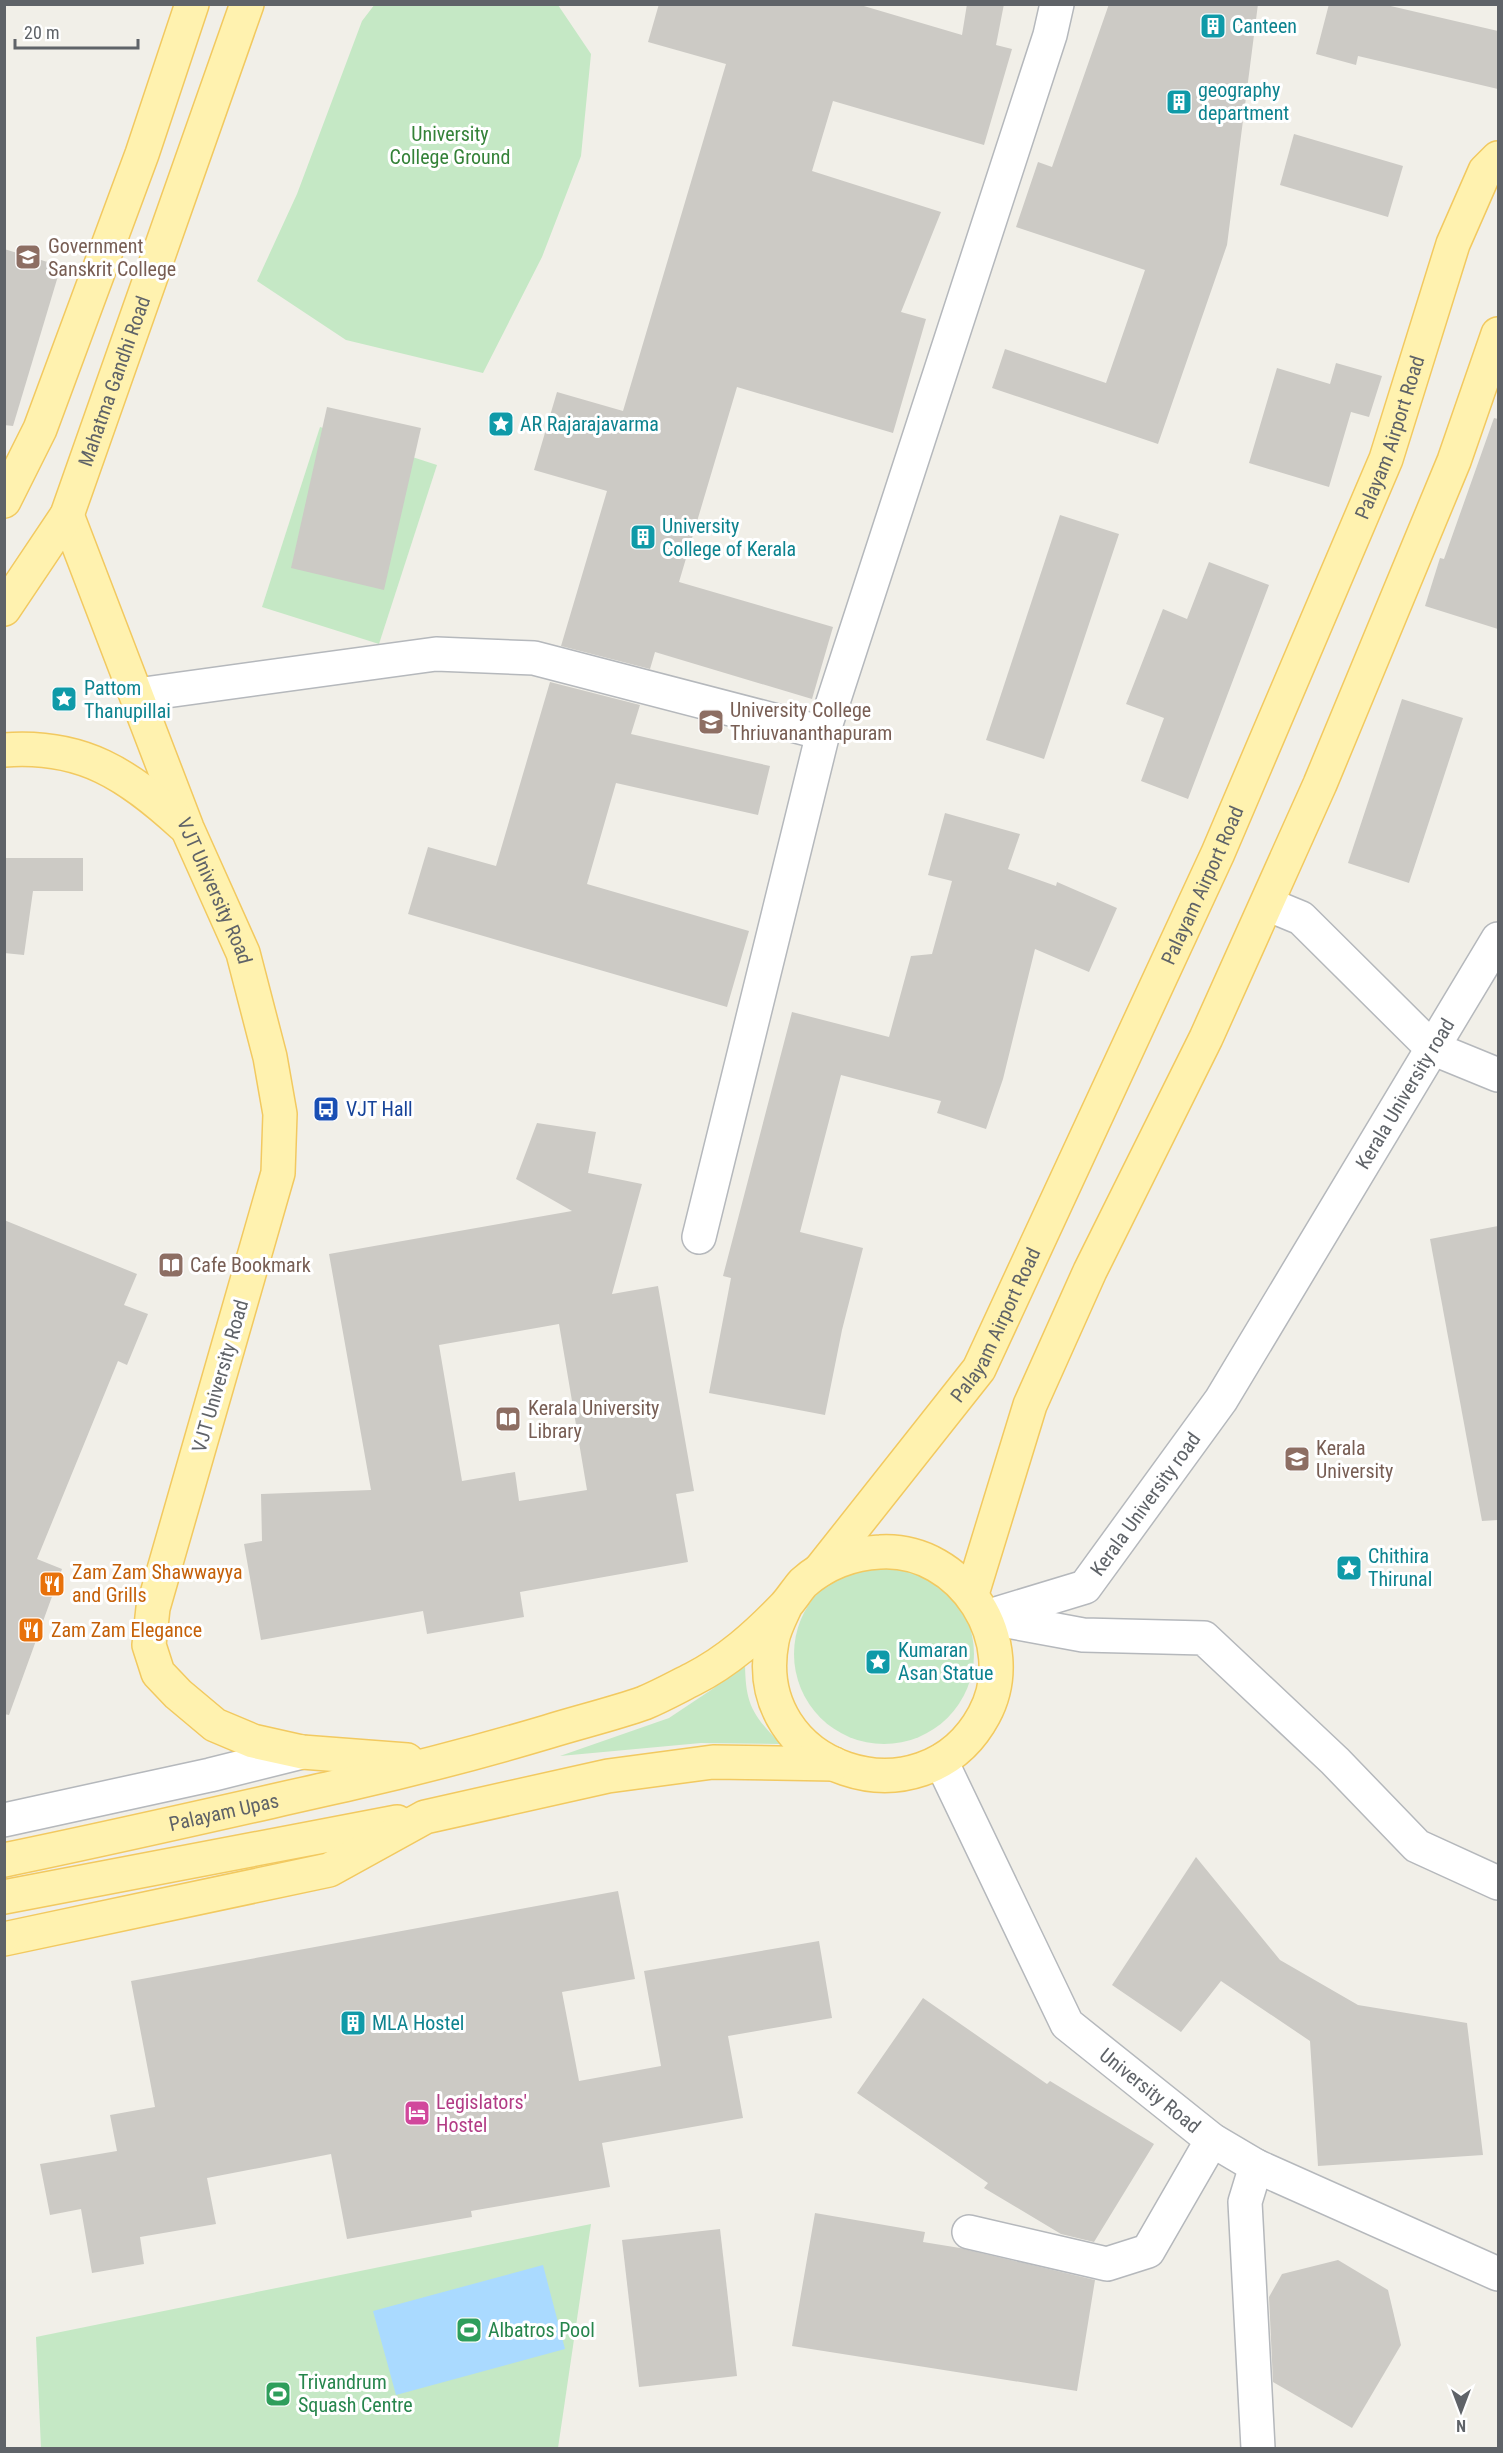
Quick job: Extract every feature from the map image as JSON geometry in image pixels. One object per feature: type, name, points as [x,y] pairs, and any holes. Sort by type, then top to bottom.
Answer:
[{"type":"main road","points":[[4,501],[40,429],[142,154],[192,4]]},
{"type":"main road","name":"Mahatma Gandhi Road","points":[[4,609],[67,515],[248,4]]},
{"type":"main road","name":"Palayam Airport Road","points":[[820,1570],[979,1369],[1218,854],[1386,459],[1453,244],[1485,171],[1498,158]]},
{"type":"main road","points":[[979,1606],[1030,1404],[1090,1271],[1206,1038],[1267,904],[1450,471],[1498,334]]},
{"type":"main road","name":"VJT University Road","points":[[67,515],[187,828],[243,953],[270,1057],[280,1114],[278,1173],[153,1608],[149,1645],[158,1672],[178,1694],[215,1725],[253,1741],[302,1752],[444,1762]]},
{"type":"main road","points":[[4,750],[62,752],[115,770],[148,793],[187,828]]},
{"type":"main road","points":[[884,1551],[917,1557],[947,1571],[979,1606],[995,1647],[995,1680],[986,1712],[967,1740],[941,1761],[906,1775],[867,1776],[834,1764],[798,1741],[778,1711],[769,1675],[771,1648],[772,1638],[786,1605],[801,1585],[820,1570],[851,1556],[884,1551]]},
{"type":"main road","name":"Palayam Upas","points":[[4,1860],[444,1762],[646,1702],[710,1670],[736,1652],[786,1605]]},
{"type":"main road","points":[[9,1940],[329,1870],[425,1817],[608,1776],[701,1763],[834,1764]]},
{"type":"main road","name":"Palayam Upas","points":[[4,1897],[425,1817]]},
{"type":"street","points":[[699,1237],[823,733],[1050,35],[1057,4]]},
{"type":"street","points":[[137,695],[436,654],[534,658],[823,733]]},
{"type":"street","points":[[1267,904],[1301,918],[1432,1048],[1498,1075]]},
{"type":"street","name":"Kerala University road","points":[[979,1606],[1085,1587],[1221,1400],[1498,939]]},
{"type":"street","points":[[979,1606],[1083,1635],[1204,1638],[1335,1761],[1417,1846],[1498,1883]]},
{"type":"street","points":[[4,1820],[210,1776],[302,1752]]},
{"type":"street","name":"University Road","points":[[941,1761],[1066,2024],[1212,2140],[1256,2166],[1498,2274]]},
{"type":"street","points":[[969,2232],[1107,2264],[1148,2251],[1212,2140]]},
{"type":"street","points":[[1256,2166],[1245,2202],[1258,2448]]},
{"type":"green space","name":"University College Ground","points":[[375,4],[558,5],[591,54],[581,156],[542,257],[483,373],[346,340],[257,281],[297,194],[362,21]]},
{"type":"green space","points":[[320,427],[437,465],[379,644],[262,607]]},
{"type":"green space","points":[[884,1564],[918,1571],[934,1579],[947,1591],[959,1604],[967,1620],[974,1654],[967,1688],[959,1704],[947,1717],[934,1729],[918,1737],[884,1744],[850,1737],[834,1729],[821,1717],[809,1704],[801,1688],[794,1654],[801,1620],[809,1604],[821,1591],[834,1579],[850,1571]]},
{"type":"green space","points":[[745,1658],[746,1686],[751,1706],[762,1724],[781,1744],[701,1743],[560,1756],[669,1718],[714,1688]]},
{"type":"green space","points":[[591,2224],[558,2448],[41,2448],[36,2337]]},
{"type":"water","name":"Albatros Pool","points":[[543,2265],[565,2349],[396,2395],[373,2311]]},
{"type":"building","name":"University College of Kerala","points":[[659,4],[857,4],[962,35],[967,4],[1004,4],[996,45],[1012,49],[984,145],[833,101],[812,171],[941,212],[901,312],[926,319],[893,433],[737,387],[679,582],[833,627],[812,699],[655,652],[650,669],[561,646],[607,491],[534,470],[557,392],[623,411],[726,64],[648,42]]},
{"type":"building","points":[[1109,4],[1258,4],[1227,245],[1158,444],[992,388],[1005,349],[1106,383],[1145,270],[1016,227],[1038,162],[1052,167]]},
{"type":"building","points":[[1329,4],[1382,4],[1498,31],[1498,89],[1358,56],[1356,65],[1316,54]]},
{"type":"building","points":[[1294,134],[1403,166],[1388,217],[1280,185]]},
{"type":"building","points":[[4,249],[61,266],[13,426],[4,425]]},
{"type":"building","points":[[1336,363],[1382,376],[1369,417],[1351,412],[1329,487],[1249,463],[1277,368],[1330,384]]},
{"type":"building","points":[[327,407],[421,428],[384,590],[291,568]]},
{"type":"building","points":[[1494,418],[1498,419],[1498,629],[1425,606],[1440,558],[1444,559]]},
{"type":"building","points":[[1060,515],[1119,534],[1044,759],[986,740]]},
{"type":"building","points":[[1209,562],[1269,585],[1188,799],[1141,781],[1164,718],[1126,704],[1163,609],[1187,619]]},
{"type":"building","points":[[550,682],[640,705],[631,734],[770,766],[758,815],[616,783],[587,884],[749,931],[727,1007],[408,914],[428,847],[496,866]]},
{"type":"building","points":[[1402,699],[1463,718],[1409,883],[1348,863]]},
{"type":"building","points":[[945,813],[1020,834],[1008,869],[1056,886],[1057,882],[1117,908],[1089,972],[1035,949],[1003,1079],[986,1129],[937,1113],[941,1101],[841,1075],[800,1232],[863,1248],[842,1330],[825,1415],[709,1393],[731,1278],[723,1276],[792,1012],[889,1037],[911,956],[932,954],[952,881],[928,875]]},
{"type":"building","points":[[4,858],[83,858],[83,891],[33,891],[24,955],[4,953]]},
{"type":"building","points":[[537,1123],[596,1132],[588,1173],[642,1184],[612,1294],[658,1286],[694,1491],[676,1494],[688,1562],[520,1592],[524,1617],[427,1634],[423,1611],[261,1640],[244,1544],[262,1541],[261,1494],[371,1490],[329,1254],[572,1211],[516,1179]],"holes":[[[559,1324],[587,1490],[519,1501],[515,1472],[462,1481],[439,1345]]]},
{"type":"building","points":[[4,1220],[137,1274],[124,1305],[148,1314],[127,1365],[118,1361],[37,1559],[62,1569],[9,1715],[4,1714]]},
{"type":"building","points":[[1498,1226],[1498,1520],[1482,1521],[1430,1239]]},
{"type":"building","points":[[1196,1857],[1280,1960],[1358,2005],[1467,2023],[1483,2155],[1318,2166],[1310,2041],[1221,1981],[1181,2032],[1112,1985]]},
{"type":"building","points":[[618,1891],[635,1979],[562,1992],[579,2081],[661,2066],[644,1971],[819,1941],[832,2018],[728,2036],[743,2118],[602,2143],[610,2187],[471,2211],[472,2217],[347,2239],[331,2154],[207,2178],[216,2224],[140,2237],[144,2264],[92,2273],[81,2209],[50,2215],[40,2164],[117,2151],[110,2115],[155,2107],[131,1981]]},
{"type":"building","points":[[923,1998],[1047,2084],[1050,2081],[1154,2144],[1094,2242],[1061,2234],[984,2188],[988,2183],[857,2093]]},
{"type":"building","points":[[815,2213],[925,2232],[923,2242],[960,2248],[1095,2280],[1077,2391],[792,2346]]},
{"type":"building","points":[[720,2229],[737,2376],[639,2387],[622,2240]]},
{"type":"building","points":[[1338,2260],[1388,2290],[1401,2345],[1352,2428],[1273,2382],[1269,2297],[1282,2274]]},
{"type":"place","name":"Canteen","points":[[1213,26]]},
{"type":"place","name":"geography department","points":[[1179,102]]},
{"type":"place","name":"Government Sanskrit College","points":[[28,257]]},
{"type":"place","name":"AR Rajarajavarma","points":[[501,424]]},
{"type":"place","name":"University College of Kerala","points":[[643,537]]},
{"type":"place","name":"Pattom Thanupillai","points":[[64,699]]},
{"type":"place","name":"University College Thriuvananthapuram","points":[[711,722]]},
{"type":"place","name":"VJT Hall","points":[[326,1109]]},
{"type":"place","name":"Cafe Bookmark","points":[[171,1265]]},
{"type":"place","name":"Kerala University Library","points":[[508,1419]]},
{"type":"place","name":"Kerala University","points":[[1297,1459]]},
{"type":"place","name":"Chithira Thirunal","points":[[1349,1568]]},
{"type":"place","name":"Zam Zam Shawwayya and Grills","points":[[52,1584]]},
{"type":"place","name":"Zam Zam Elegance","points":[[31,1630]]},
{"type":"place","name":"Kumaran Asan Statue","points":[[878,1662]]},
{"type":"place","name":"MLA Hostel","points":[[353,2023]]},
{"type":"place","name":"Legislators' Hostel","points":[[417,2113]]},
{"type":"place","name":"Albatros Pool","points":[[469,2330]]},
{"type":"place","name":"Trivandrum Squash Centre","points":[[278,2394]]}]
